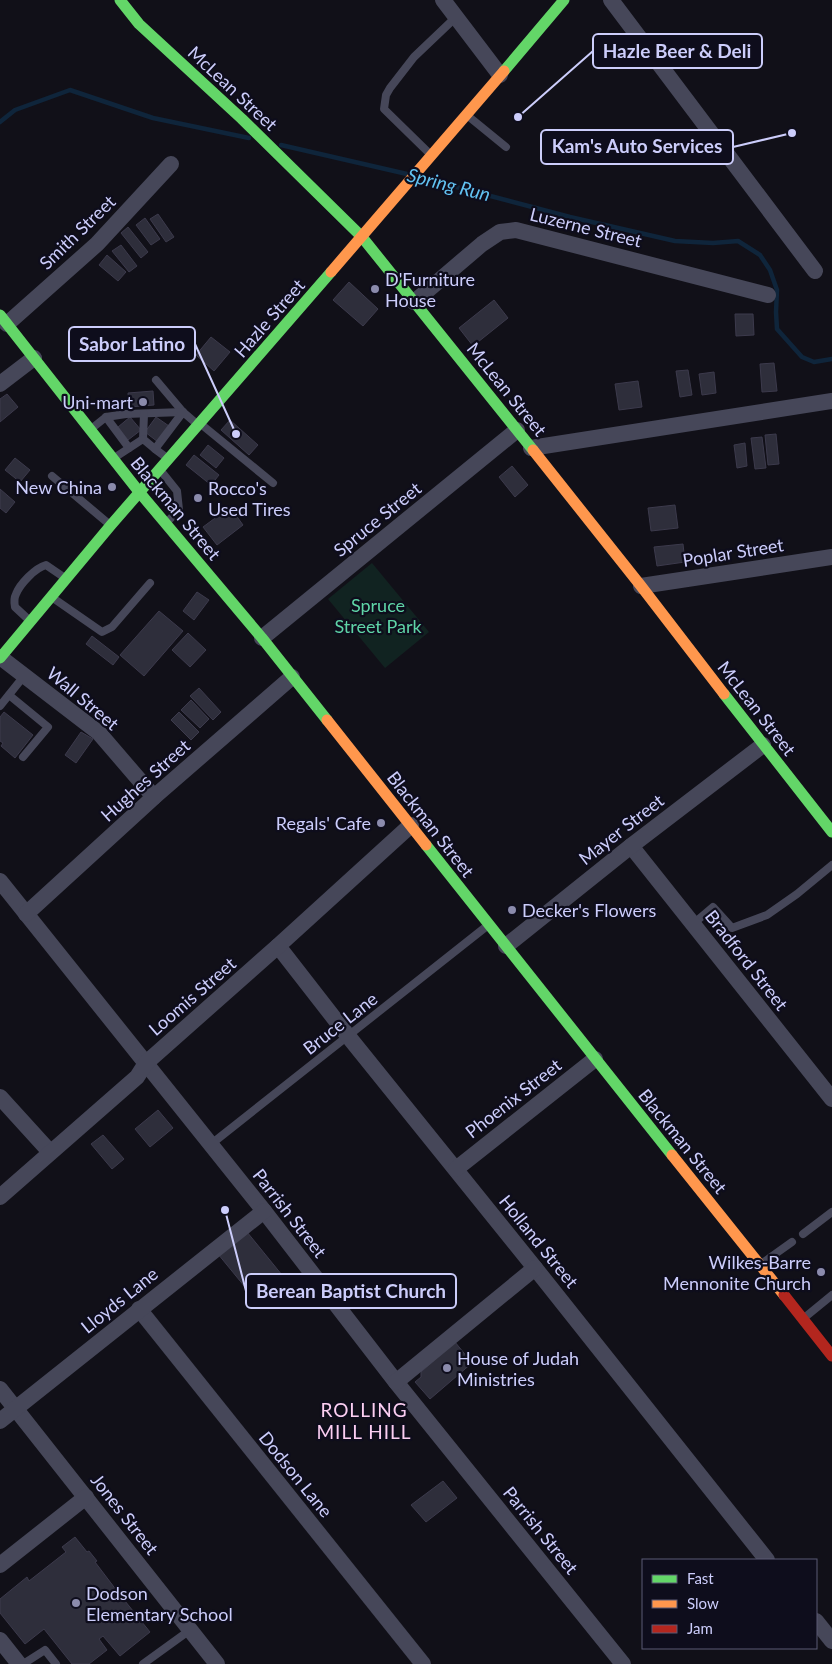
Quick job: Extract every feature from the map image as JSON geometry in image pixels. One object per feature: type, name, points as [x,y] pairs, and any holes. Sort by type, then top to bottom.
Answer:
[{"type":"main road","name":"McLean Street","points":[[120,0],[138,24],[270,146],[362,237],[641,586],[762,745],[832,832]]},
{"type":"main road","name":"Hazle Street","points":[[0,658],[111,525],[420,170],[564,0]]},
{"type":"main road","name":"Blackman Street","points":[[4,320],[140,493],[262,638],[832,1356]]},
{"type":"street","points":[[443,0],[500,75]]},
{"type":"street","points":[[611,0],[816,272]]},
{"type":"street","name":"Smith Street","points":[[4,320],[97,244],[171,164]]},
{"type":"street","name":"Luzerne Street","points":[[414,302],[494,236],[500,232],[516,230],[768,295]]},
{"type":"street","points":[[0,384],[34,358]]},
{"type":"street","points":[[531,448],[832,401]]},
{"type":"street","name":"Spruce Street","points":[[262,638],[517,430]]},
{"type":"street","name":"Poplar Street","points":[[641,586],[832,557]]},
{"type":"street","name":"Wall Street","points":[[0,658],[99,733],[154,797]]},
{"type":"street","name":"Hughes Street","points":[[26,914],[154,797],[292,677]]},
{"type":"street","name":"Mayer Street","points":[[506,946],[762,745]]},
{"type":"street","name":"Loomis Street","points":[[0,1197],[137,1076],[146,1063],[410,825]]},
{"type":"street","name":"Bradford Street","points":[[631,846],[832,1099]]},
{"type":"street","name":"Parrish Street","points":[[0,881],[264,1211],[396,1382],[623,1664]]},
{"type":"street","name":"Holland Street","points":[[278,946],[767,1559]]},
{"type":"street","name":"Phoenix Street","points":[[456,1169],[594,1058]]},
{"type":"street","points":[[0,1097],[50,1152]]},
{"type":"street","name":"Lloyds Lane","points":[[0,1421],[264,1211]]},
{"type":"street","points":[[396,1382],[535,1268]]},
{"type":"street","name":"Dodson Lane","points":[[139,1310],[423,1664]]},
{"type":"street","name":"Jones Street","points":[[0,1389],[217,1664]]},
{"type":"street","points":[[0,1565],[86,1497]]},
{"type":"street","points":[[817,1622],[832,1642]]},
{"type":"street","points":[[0,1640],[21,1664]]},
{"type":"lane","points":[[432,156],[384,109],[386,95],[414,57],[456,17]]},
{"type":"lane","points":[[466,115],[506,147]]},
{"type":"lane","points":[[156,380],[183,412],[273,482]]},
{"type":"lane","points":[[90,429],[106,417],[126,414],[183,412]]},
{"type":"lane","points":[[155,449],[183,412]]},
{"type":"lane","points":[[143,439],[144,414]]},
{"type":"lane","points":[[106,417],[129,448]]},
{"type":"lane","points":[[143,439],[169,460]]},
{"type":"lane","points":[[113,459],[143,439]]},
{"type":"lane","points":[[160,469],[177,492],[178,500],[178,510],[165,523]]},
{"type":"lane","points":[[52,476],[111,525]]},
{"type":"lane","points":[[31,621],[15,607],[14,599],[16,593],[34,571],[46,565],[66,580]]},
{"type":"lane","points":[[52,597],[102,632],[112,627],[150,583]]},
{"type":"lane","points":[[0,706],[24,676]]},
{"type":"lane","points":[[9,695],[48,727],[23,757]]},
{"type":"lane","points":[[693,924],[713,907],[732,928],[767,915],[797,894],[832,865]]},
{"type":"lane","name":"Bruce Lane","points":[[210,1145],[488,925]]},
{"type":"lane","points":[[803,1234],[832,1212]]},
{"type":"lane","points":[[760,1266],[792,1242]]},
{"type":"lane","points":[[803,1319],[832,1295]]},
{"type":"lane","points":[[143,1664],[190,1630]]},
{"type":"lane","points":[[21,1664],[45,1650],[56,1664]]},
{"type":"green space","name":"Spruce Street Park","points":[[372,563],[429,632],[385,668],[328,599]]},
{"type":"building","points":[[158,214],[174,237],[166,242],[150,219]]},
{"type":"building","points":[[145,218],[160,239],[151,245],[136,225]]},
{"type":"building","points":[[128,227],[148,252],[141,258],[121,233]]},
{"type":"building","points":[[121,245],[137,266],[129,272],[112,251]]},
{"type":"building","points":[[107,255],[126,272],[118,281],[99,265]]},
{"type":"building","points":[[349,282],[378,309],[363,326],[333,300]]},
{"type":"building","points":[[494,300],[508,318],[473,346],[459,328]]},
{"type":"building","points":[[735,314],[753,314],[754,335],[736,336]]},
{"type":"building","points":[[211,337],[230,352],[214,371],[196,355]]},
{"type":"building","points":[[774,363],[777,391],[762,392],[760,364]]},
{"type":"building","points":[[688,370],[692,395],[680,397],[676,371]]},
{"type":"building","points":[[714,372],[716,393],[702,395],[699,374]]},
{"type":"building","points":[[638,381],[642,407],[619,410],[615,384]]},
{"type":"building","points":[[153,391],[154,405],[129,407],[128,393]]},
{"type":"building","points":[[7,394],[18,407],[0,422],[0,399]]},
{"type":"building","points":[[130,417],[141,430],[128,440],[118,427]]},
{"type":"building","points":[[156,417],[169,426],[158,442],[145,432]]},
{"type":"building","points":[[230,420],[258,445],[249,455],[221,430]]},
{"type":"building","points":[[776,434],[779,464],[768,465],[765,435]]},
{"type":"building","points":[[762,437],[766,468],[755,469],[751,438]]},
{"type":"building","points":[[745,443],[747,466],[737,468],[734,445]]},
{"type":"building","points":[[208,445],[224,458],[216,468],[200,455]]},
{"type":"building","points":[[194,455],[219,475],[211,485],[186,465]]},
{"type":"building","points":[[15,458],[30,470],[20,482],[5,470]]},
{"type":"building","points":[[512,466],[528,485],[515,497],[499,477]]},
{"type":"building","points":[[0,489],[15,502],[6,513],[0,508]]},
{"type":"building","points":[[675,505],[678,528],[651,531],[648,508]]},
{"type":"building","points":[[230,507],[243,525],[217,545],[203,527]]},
{"type":"building","points":[[683,544],[685,562],[657,566],[654,547]]},
{"type":"building","points":[[197,592],[209,600],[194,620],[183,611]]},
{"type":"building","points":[[159,611],[183,631],[144,676],[120,655]]},
{"type":"building","points":[[188,633],[206,650],[190,667],[172,650]]},
{"type":"building","points":[[92,636],[119,657],[113,665],[86,644]]},
{"type":"building","points":[[199,688],[221,712],[213,720],[190,696]]},
{"type":"building","points":[[191,700],[209,719],[200,728],[181,710]]},
{"type":"building","points":[[4,712],[33,735],[15,758],[1,746],[3,743],[0,741],[0,717]]},
{"type":"building","points":[[179,712],[199,732],[191,740],[171,720]]},
{"type":"building","points":[[81,732],[93,739],[76,763],[65,755]]},
{"type":"building","points":[[158,1110],[173,1128],[150,1147],[135,1129]]},
{"type":"building","points":[[103,1135],[124,1159],[112,1169],[91,1144]]},
{"type":"building","points":[[247,1232],[282,1275],[254,1298],[218,1254]]},
{"type":"building","name":"House of Judah Ministries","points":[[455,1342],[472,1363],[430,1399],[415,1382],[421,1377],[421,1372]]},
{"type":"building","points":[[443,1481],[457,1498],[426,1522],[411,1505]]},
{"type":"building","points":[[75,1537],[97,1561],[95,1562],[117,1591],[119,1589],[127,1599],[125,1601],[150,1632],[120,1656],[103,1636],[99,1639],[107,1650],[89,1664],[72,1664],[44,1629],[25,1644],[0,1613],[0,1599],[27,1577],[29,1581],[66,1552],[62,1547]]},
{"type":"waterway","name":"Spring Run","points":[[0,122],[15,110],[70,90],[153,118],[249,138]]},
{"type":"waterway","name":"Spring Run","points":[[281,145],[407,174]]},
{"type":"waterway","name":"Spring Run","points":[[422,178],[570,217],[675,241],[713,243],[738,241],[760,255],[770,270],[777,290],[777,329],[802,357],[814,362],[832,359]]},
{"type":"traffic: fast","points":[[120,0],[139,24],[242,119],[362,237],[533,450]]},
{"type":"traffic: fast","points":[[504,71],[564,0]]},
{"type":"traffic: fast","points":[[0,658],[111,525],[331,272]]},
{"type":"traffic: fast","points":[[0,315],[140,493],[262,638],[327,720]]},
{"type":"traffic: fast","points":[[724,694],[832,832]]},
{"type":"traffic: fast","points":[[426,845],[672,1155]]},
{"type":"traffic: slow","points":[[331,272],[504,71]]},
{"type":"traffic: slow","points":[[533,450],[724,694]]},
{"type":"traffic: slow","points":[[327,720],[426,845]]},
{"type":"traffic: slow","points":[[672,1155],[784,1295]]},
{"type":"traffic: jam","points":[[784,1295],[832,1356]]},
{"type":"place","name":"Hazle Beer & Deli","points":[[518,117]]},
{"type":"place","name":"Kam's Auto Services","points":[[792,133]]},
{"type":"place","name":"D'Furniture House","points":[[375,289]]},
{"type":"place","name":"Uni-mart","points":[[143,402]]},
{"type":"place","name":"Sabor Latino","points":[[236,434]]},
{"type":"place","name":"New China","points":[[112,487]]},
{"type":"place","name":"Rocco's Used Tires","points":[[198,498]]},
{"type":"place","name":"Regals' Cafe","points":[[381,823]]},
{"type":"place","name":"Decker's Flowers","points":[[512,910]]},
{"type":"place","name":"Berean Baptist Church","points":[[225,1210]]},
{"type":"place","name":"Wilkes-Barre Mennonite Church","points":[[821,1272]]},
{"type":"place","name":"House of Judah Ministries","points":[[447,1368]]},
{"type":"place","name":"Dodson Elementary School","points":[[76,1603]]},
{"type":"district","name":"ROLLING MILL HILL","points":[[364,1420]]}]
